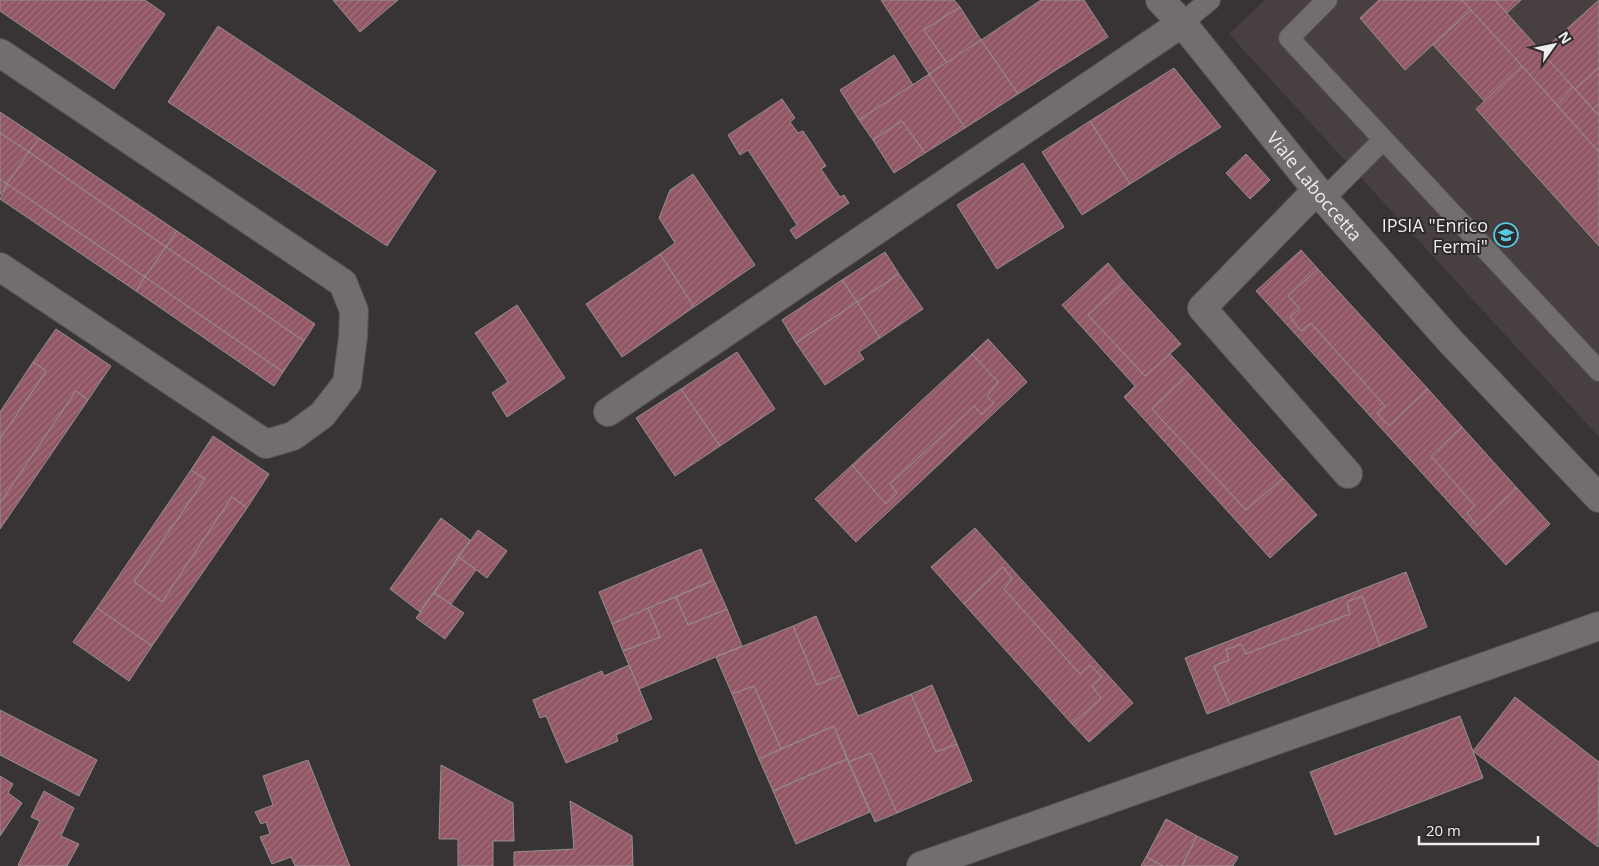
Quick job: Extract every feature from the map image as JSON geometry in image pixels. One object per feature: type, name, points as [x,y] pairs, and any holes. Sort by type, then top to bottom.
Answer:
[{"type":"street","name":"Viale Laboccetta","points":[[1160,0],[1182,23],[1321,195],[1451,342],[1599,498]]},
{"type":"street","points":[[608,412],[1182,23]]},
{"type":"street","points":[[0,52],[343,283],[354,311],[347,382],[322,415],[293,436],[266,444],[0,267]]},
{"type":"street","points":[[1321,195],[1202,308],[1348,474]]},
{"type":"street","points":[[921,866],[1599,626]]},
{"type":"lane","points":[[1182,23],[1210,0]]},
{"type":"lane","points":[[1327,0],[1289,38],[1599,371]]},
{"type":"lane","points":[[1321,195],[1383,140]]},
{"type":"shaded area","name":"IPSIA \"Enrico Fermi\"","points":[[1265,0],[1599,0],[1599,437],[1229,34]]},
{"type":"building","points":[[0,0],[145,0],[165,14],[114,89],[0,11]]},
{"type":"building","points":[[333,0],[398,0],[360,32]]},
{"type":"building","points":[[881,0],[954,0],[960,7],[924,30],[947,63],[929,74]]},
{"type":"building","points":[[1041,0],[1084,0],[1108,37],[1018,94],[981,40]]},
{"type":"building","points":[[1379,0],[1462,0],[1471,10],[1405,70],[1360,18]]},
{"type":"building","points":[[1462,0],[1495,0],[1573,87],[1557,105]]},
{"type":"building","points":[[1495,0],[1521,0],[1507,13]]},
{"type":"building","points":[[1599,0],[1599,68],[1575,89],[1541,52]]},
{"type":"building","points":[[960,7],[981,40],[947,63],[924,30]]},
{"type":"building","points":[[1471,10],[1522,66],[1485,102],[1433,45]]},
{"type":"building","points":[[218,26],[436,171],[387,246],[168,102]]},
{"type":"building","points":[[981,40],[1018,94],[965,128],[929,74]]},
{"type":"building","points":[[894,55],[913,85],[859,120],[840,90]]},
{"type":"building","points":[[1522,66],[1599,152],[1599,246],[1476,109]]},
{"type":"building","points":[[1174,68],[1221,127],[1130,184],[1090,121]]},
{"type":"building","points":[[1599,68],[1599,103],[1593,109],[1575,89]]},
{"type":"building","points":[[929,74],[965,128],[925,153],[902,121],[873,140],[859,120]]},
{"type":"building","points":[[1573,87],[1599,116],[1599,152],[1557,105]]},
{"type":"building","points":[[782,99],[795,118],[790,122],[798,133],[803,131],[826,166],[821,169],[840,197],[844,195],[849,203],[796,239],[790,230],[797,225],[748,150],[740,155],[728,135]]},
{"type":"building","points":[[1599,103],[1599,116],[1593,109]]},
{"type":"building","points":[[0,112],[39,138],[29,152],[0,133]]},
{"type":"building","points":[[902,121],[925,153],[894,173],[873,140]]},
{"type":"building","points":[[1090,121],[1130,184],[1082,215],[1042,152]]},
{"type":"building","points":[[0,133],[29,152],[7,184],[0,179]]},
{"type":"building","points":[[39,138],[177,231],[166,247],[29,152]]},
{"type":"building","points":[[29,152],[166,247],[145,277],[7,184]]},
{"type":"building","points":[[1246,154],[1270,180],[1250,199],[1226,173]]},
{"type":"building","points":[[1023,163],[1064,227],[997,269],[957,205]]},
{"type":"building","points":[[693,174],[755,265],[694,307],[660,254],[675,243],[659,218],[670,190]]},
{"type":"building","points":[[0,179],[7,184],[0,195]]},
{"type":"building","points":[[7,184],[145,277],[136,291],[0,199]]},
{"type":"building","points":[[177,231],[315,324],[304,341],[166,247]]},
{"type":"building","points":[[166,247],[304,341],[283,372],[145,277]]},
{"type":"building","points":[[1301,250],[1318,269],[1288,296],[1300,309],[1290,317],[1301,331],[1311,323],[1385,406],[1377,413],[1389,426],[1428,389],[1462,427],[1431,456],[1475,506],[1467,513],[1477,526],[1517,488],[1550,524],[1506,565],[1256,291]]},
{"type":"building","points":[[885,252],[899,274],[857,302],[842,280]]},
{"type":"building","points":[[660,254],[694,307],[622,357],[586,304]]},
{"type":"building","points":[[1108,263],[1124,282],[1088,315],[1145,376],[1170,354],[1189,374],[1152,409],[1246,510],[1283,478],[1317,515],[1270,558],[1124,397],[1135,386],[1062,305]]},
{"type":"building","points":[[1318,269],[1428,389],[1389,426],[1377,413],[1385,406],[1311,323],[1301,331],[1290,317],[1300,309],[1288,296]]},
{"type":"building","points":[[899,274],[923,309],[880,338],[857,302]]},
{"type":"building","points":[[145,277],[283,372],[274,386],[136,291]]},
{"type":"building","points":[[842,280],[857,302],[796,343],[782,320]]},
{"type":"building","points":[[1124,282],[1181,344],[1145,376],[1088,315]]},
{"type":"building","points":[[857,302],[880,338],[859,352],[864,359],[825,385],[796,343]]},
{"type":"building","points":[[517,305],[565,378],[507,417],[492,393],[508,382],[475,333]]},
{"type":"building","points":[[56,329],[111,366],[88,400],[76,391],[0,503],[0,439],[46,371],[33,362]]},
{"type":"building","points":[[988,339],[1027,382],[856,542],[815,499],[852,465],[886,504],[897,493],[890,484],[974,406],[982,415],[994,403],[987,396],[998,382],[972,354]]},
{"type":"building","points":[[737,352],[775,409],[720,446],[681,389]]},
{"type":"building","points":[[972,354],[998,382],[987,396],[994,403],[982,415],[974,406],[890,484],[897,493],[886,504],[852,465]]},
{"type":"building","points":[[33,362],[46,371],[0,439],[0,412]]},
{"type":"building","points":[[1189,374],[1283,478],[1246,510],[1152,409]]},
{"type":"building","points":[[681,389],[720,446],[675,476],[636,418]]},
{"type":"building","points":[[76,391],[88,400],[0,529],[0,503]]},
{"type":"building","points":[[1462,427],[1517,488],[1477,526],[1467,513],[1475,506],[1431,456]]},
{"type":"building","points":[[213,436],[269,474],[247,508],[232,497],[162,602],[134,582],[205,479],[191,470]]},
{"type":"building","points":[[191,470],[205,479],[134,582],[162,602],[232,497],[247,508],[152,646],[97,608]]},
{"type":"building","points":[[441,518],[470,540],[420,612],[390,589]]},
{"type":"building","points":[[975,528],[1133,703],[1089,742],[1072,724],[1101,698],[1092,686],[1102,677],[1090,665],[1080,674],[1004,589],[1012,579],[1003,567],[964,604],[931,567]]},
{"type":"building","points":[[478,530],[507,551],[487,578],[459,557]]},
{"type":"building","points":[[701,549],[714,580],[612,624],[599,592]]},
{"type":"building","points":[[459,557],[476,570],[451,604],[434,593]]},
{"type":"building","points":[[1003,567],[1012,579],[1004,589],[1080,674],[1090,665],[1102,677],[1092,686],[1101,698],[1072,724],[964,604]]},
{"type":"building","points":[[1406,572],[1427,627],[1380,646],[1362,596],[1347,602],[1350,614],[1246,654],[1241,644],[1226,650],[1229,660],[1214,666],[1230,705],[1207,714],[1185,658]]},
{"type":"building","points":[[714,580],[727,609],[688,625],[676,597]]},
{"type":"building","points":[[434,593],[464,613],[445,639],[416,618]]},
{"type":"building","points":[[1362,596],[1380,646],[1230,705],[1214,666],[1229,660],[1226,650],[1241,644],[1246,654],[1350,614],[1347,602]]},
{"type":"building","points":[[676,597],[688,625],[727,609],[742,646],[639,689],[623,651],[660,637],[648,608]]},
{"type":"building","points":[[97,608],[152,646],[129,681],[73,642]]},
{"type":"building","points":[[648,608],[660,637],[623,651],[612,624]]},
{"type":"building","points":[[816,616],[841,675],[817,685],[793,626]]},
{"type":"building","points":[[793,626],[817,685],[841,675],[858,716],[911,694],[936,752],[957,744],[972,781],[897,813],[871,753],[849,762],[834,726],[781,749],[754,686],[732,694],[716,657]]},
{"type":"building","points":[[629,665],[652,719],[616,735],[618,741],[566,763],[546,716],[540,718],[533,700],[602,671],[604,676]]},
{"type":"building","points":[[932,685],[957,744],[936,752],[911,694]]},
{"type":"building","points":[[754,686],[781,749],[759,759],[732,694]]},
{"type":"building","points":[[1515,697],[1599,762],[1598,847],[1473,751]]},
{"type":"building","points":[[0,710],[97,760],[79,796],[0,755]]},
{"type":"building","points":[[1460,716],[1483,778],[1335,835],[1310,772]]},
{"type":"building","points":[[834,726],[847,759],[773,791],[759,759]]},
{"type":"building","points":[[871,753],[897,813],[875,822],[849,762]]},
{"type":"building","points":[[847,759],[870,812],[796,844],[773,791]]},
{"type":"building","points":[[308,760],[350,866],[295,866],[291,857],[272,864],[260,837],[270,834],[266,822],[261,824],[255,812],[273,805],[263,776]]},
{"type":"building","points":[[441,765],[513,803],[514,841],[493,841],[493,866],[458,866],[458,839],[439,839]]},
{"type":"building","points":[[0,776],[13,784],[8,793],[22,803],[0,836]]},
{"type":"building","points":[[44,791],[74,808],[61,836],[79,844],[67,866],[20,866],[18,865],[40,821],[31,817]]},
{"type":"building","points":[[570,801],[632,836],[633,866],[514,866],[514,852],[574,849]]},
{"type":"building","points":[[1166,819],[1197,836],[1182,866],[1163,866],[1146,857]]},
{"type":"building","points":[[1197,836],[1238,857],[1233,866],[1182,866]]},
{"type":"building","points":[[1146,857],[1163,866],[1141,866]]},
{"type":"place","name":"IPSIA \"Enrico Fermi\"","points":[[1506,235]]}]
